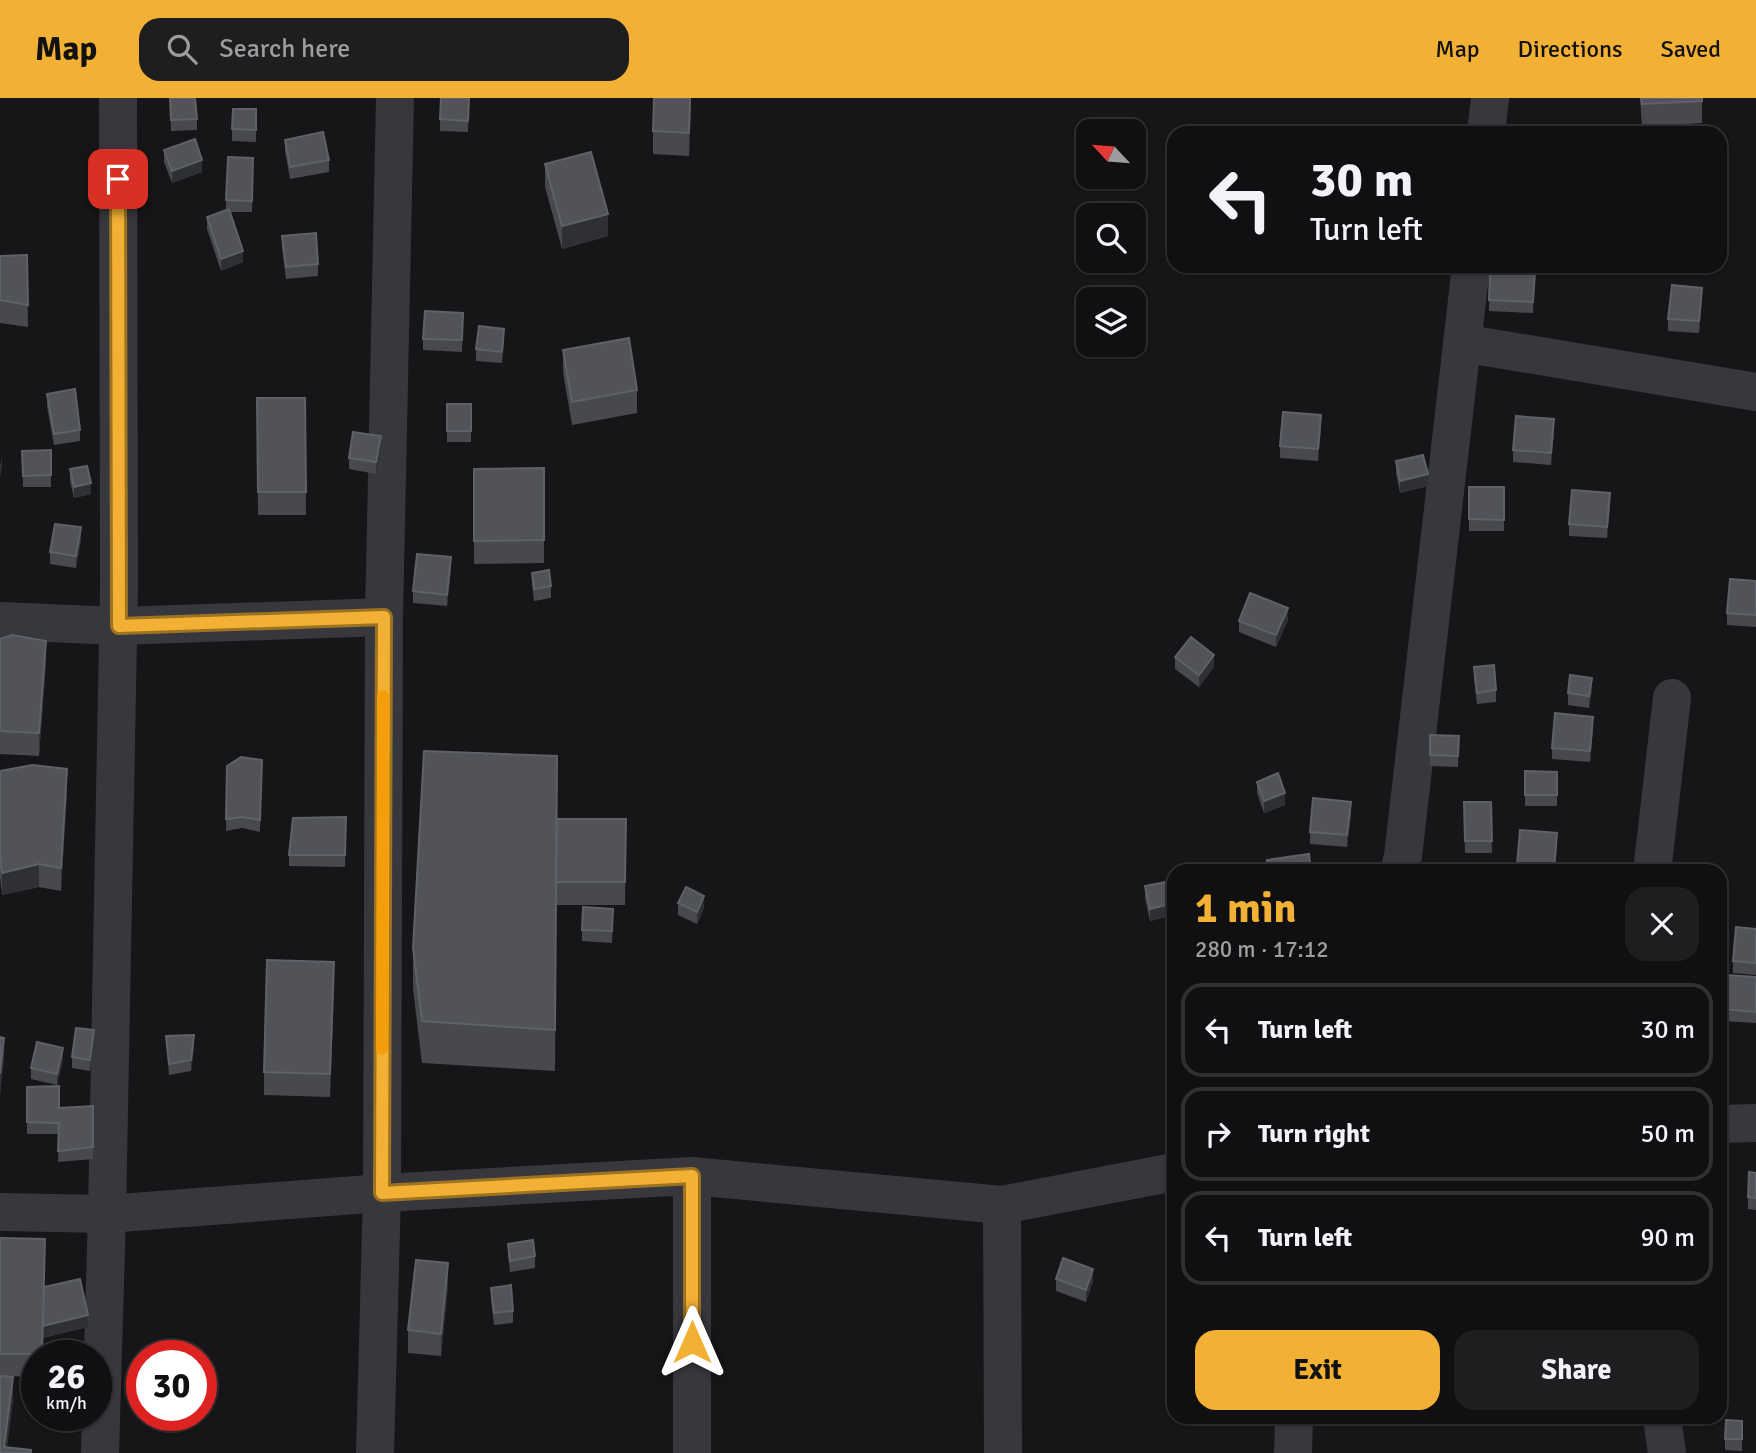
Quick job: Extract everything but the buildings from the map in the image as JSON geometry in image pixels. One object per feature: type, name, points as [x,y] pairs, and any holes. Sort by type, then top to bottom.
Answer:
[{"type":"street","points":[[100,1453],[119,626],[118,98]]},
{"type":"street","points":[[375,1453],[382,1193],[384,617],[395,98]]},
{"type":"street","points":[[1487,126],[1490,98]]},
{"type":"street","points":[[1401,864],[1470,273]]},
{"type":"street","points":[[1462,343],[1756,392]]},
{"type":"street","points":[[0,621],[119,626],[384,617]]},
{"type":"street","points":[[1653,864],[1672,698]]},
{"type":"street","points":[[1727,1124],[1756,1123]]},
{"type":"street","points":[[0,1212],[107,1214],[382,1193],[692,1176],[1002,1205],[1167,1173]]},
{"type":"street","points":[[692,1176],[692,1453]]},
{"type":"street","points":[[1002,1205],[1003,1453]]},
{"type":"street","points":[[1293,1453],[1294,1424]]},
{"type":"street","points":[[1663,1424],[1667,1453]]},
{"type":"slow traffic","points":[[382,1049],[383,696]]},
{"type":"route","points":[[118,179],[119,626],[384,617],[382,1193],[692,1176],[692,1342]]}]
